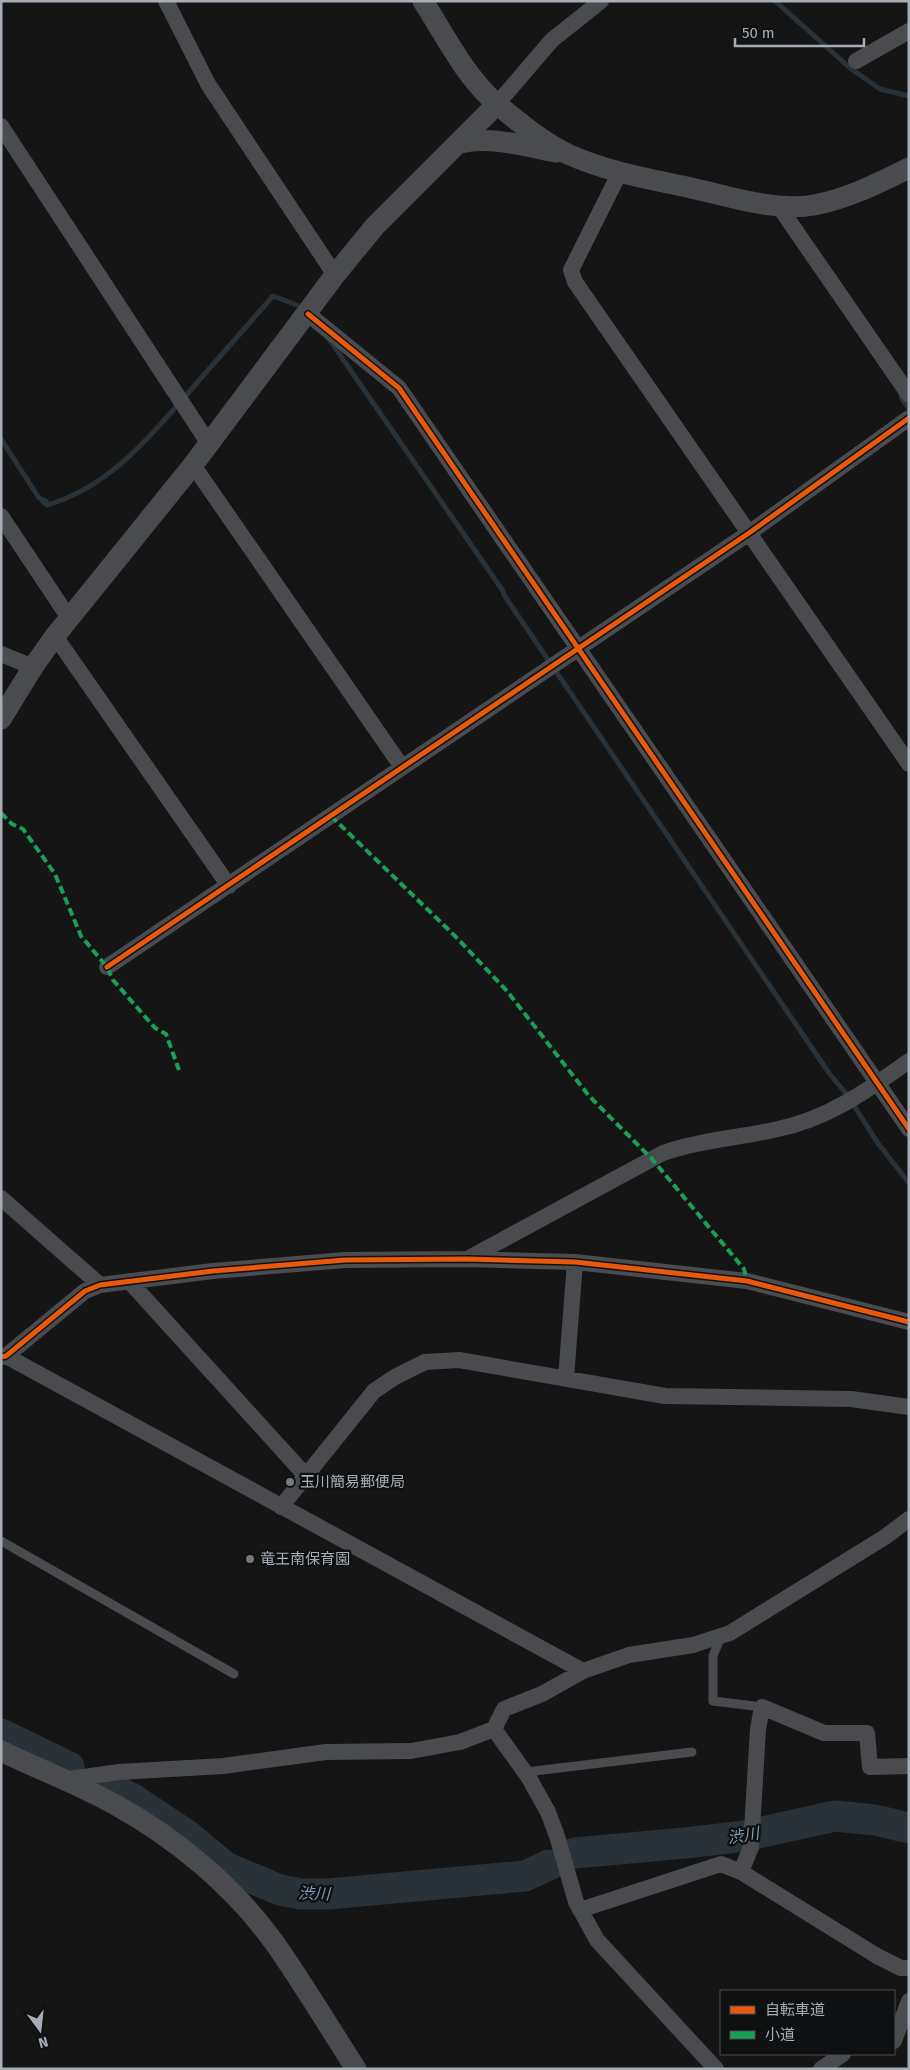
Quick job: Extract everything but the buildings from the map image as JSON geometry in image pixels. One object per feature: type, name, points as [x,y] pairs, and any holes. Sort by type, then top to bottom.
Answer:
[{"type":"street","points":[[166,1],[208,84],[336,275]]},
{"type":"street","points":[[423,1],[471,76],[497,104],[541,138],[568,154],[600,166],[750,201],[795,206],[813,205],[841,198],[909,168]]},
{"type":"street","points":[[1,719],[55,636],[193,465],[375,226],[497,104],[552,40],[602,1]]},
{"type":"street","points":[[856,61],[909,31]]},
{"type":"street","points":[[1,126],[209,444]]},
{"type":"street","points":[[457,144],[469,141],[499,142],[568,154]]},
{"type":"street","points":[[620,172],[571,270],[575,282],[909,764]]},
{"type":"street","points":[[778,204],[909,395]]},
{"type":"street","points":[[308,314],[399,388],[909,1129]]},
{"type":"street","points":[[107,968],[749,533],[909,418]]},
{"type":"street","points":[[193,465],[402,767]]},
{"type":"street","points":[[1,516],[69,618]]},
{"type":"street","points":[[55,636],[230,886]]},
{"type":"street","points":[[1,654],[33,668]]},
{"type":"street","points":[[467,1259],[663,1153],[685,1145],[779,1129],[805,1122],[836,1110],[909,1061]]},
{"type":"street","points":[[1,1198],[100,1285]]},
{"type":"street","points":[[582,1671],[4,1356],[85,1291],[100,1285],[213,1271],[345,1260],[467,1259],[575,1262],[747,1281],[909,1322]]},
{"type":"street","points":[[566,1378],[575,1262]]},
{"type":"street","points":[[129,1281],[306,1476]]},
{"type":"street","points":[[281,1506],[374,1391],[395,1377],[426,1362],[459,1360],[665,1396],[851,1399],[909,1407]]},
{"type":"street","points":[[63,1780],[119,1772],[224,1766],[326,1752],[411,1750],[460,1742],[494,1729],[504,1709],[542,1694],[582,1671],[629,1655],[692,1645],[730,1633],[885,1538],[909,1519]]},
{"type":"street","points":[[740,1872],[752,1847],[758,1729],[762,1708],[824,1733],[867,1733],[870,1767],[909,1766]]},
{"type":"street","points":[[494,1729],[526,1772],[548,1812],[580,1910],[602,1946],[716,2069]]},
{"type":"street","points":[[1,1751],[114,1803],[154,1828],[197,1860],[242,1904],[275,1943],[356,2069]]},
{"type":"street","points":[[580,1910],[721,1864],[740,1872],[877,1956],[902,1968],[909,1968]]},
{"type":"street","points":[[895,2038],[909,2001]]},
{"type":"street","points":[[821,2069],[842,2055]]},
{"type":"lane","points":[[1,1541],[234,1674]]},
{"type":"lane","points":[[721,1636],[713,1656],[713,1701],[762,1708]]},
{"type":"lane","points":[[526,1772],[692,1752]]},
{"type":"waterway","points":[[775,1],[850,68],[880,89],[909,96]]},
{"type":"waterway","points":[[1,439],[39,498],[46,501],[43,502],[47,505],[70,497],[111,472],[130,456],[164,421],[273,296],[297,305]]},
{"type":"waterway","points":[[329,339],[503,591],[829,1073],[848,1096],[877,1142],[909,1183]]},
{"type":"waterway","points":[[901,397],[909,409]]},
{"type":"waterway","name":"渋川","points":[[1,1734],[69,1767]]},
{"type":"waterway","name":"渋川","points":[[107,1786],[131,1798],[188,1836],[225,1867],[280,1890],[301,1894],[328,1894],[525,1876],[549,1865]]},
{"type":"waterway","name":"渋川","points":[[575,1853],[745,1836],[835,1816],[875,1820],[909,1828]]},
{"type":"marked path","points":[[1,813],[12,824],[23,829],[55,874],[81,936],[107,967],[113,980],[155,1028],[166,1034],[179,1070]]},
{"type":"marked path","points":[[331,816],[455,936],[507,991],[589,1096],[652,1159],[744,1269],[747,1281]]},
{"type":"cycle path","points":[[308,314],[399,388],[909,1129]]},
{"type":"cycle path","points":[[107,967],[749,533],[909,418]]},
{"type":"cycle path","points":[[1,1357],[6,1356],[85,1291],[100,1285],[213,1271],[345,1260],[467,1259],[575,1262],[747,1281],[909,1322]]},
{"type":"place","name":"玉川簡易郵便局","points":[[290,1482]]},
{"type":"place","name":"竜王南保育園","points":[[250,1559]]}]
